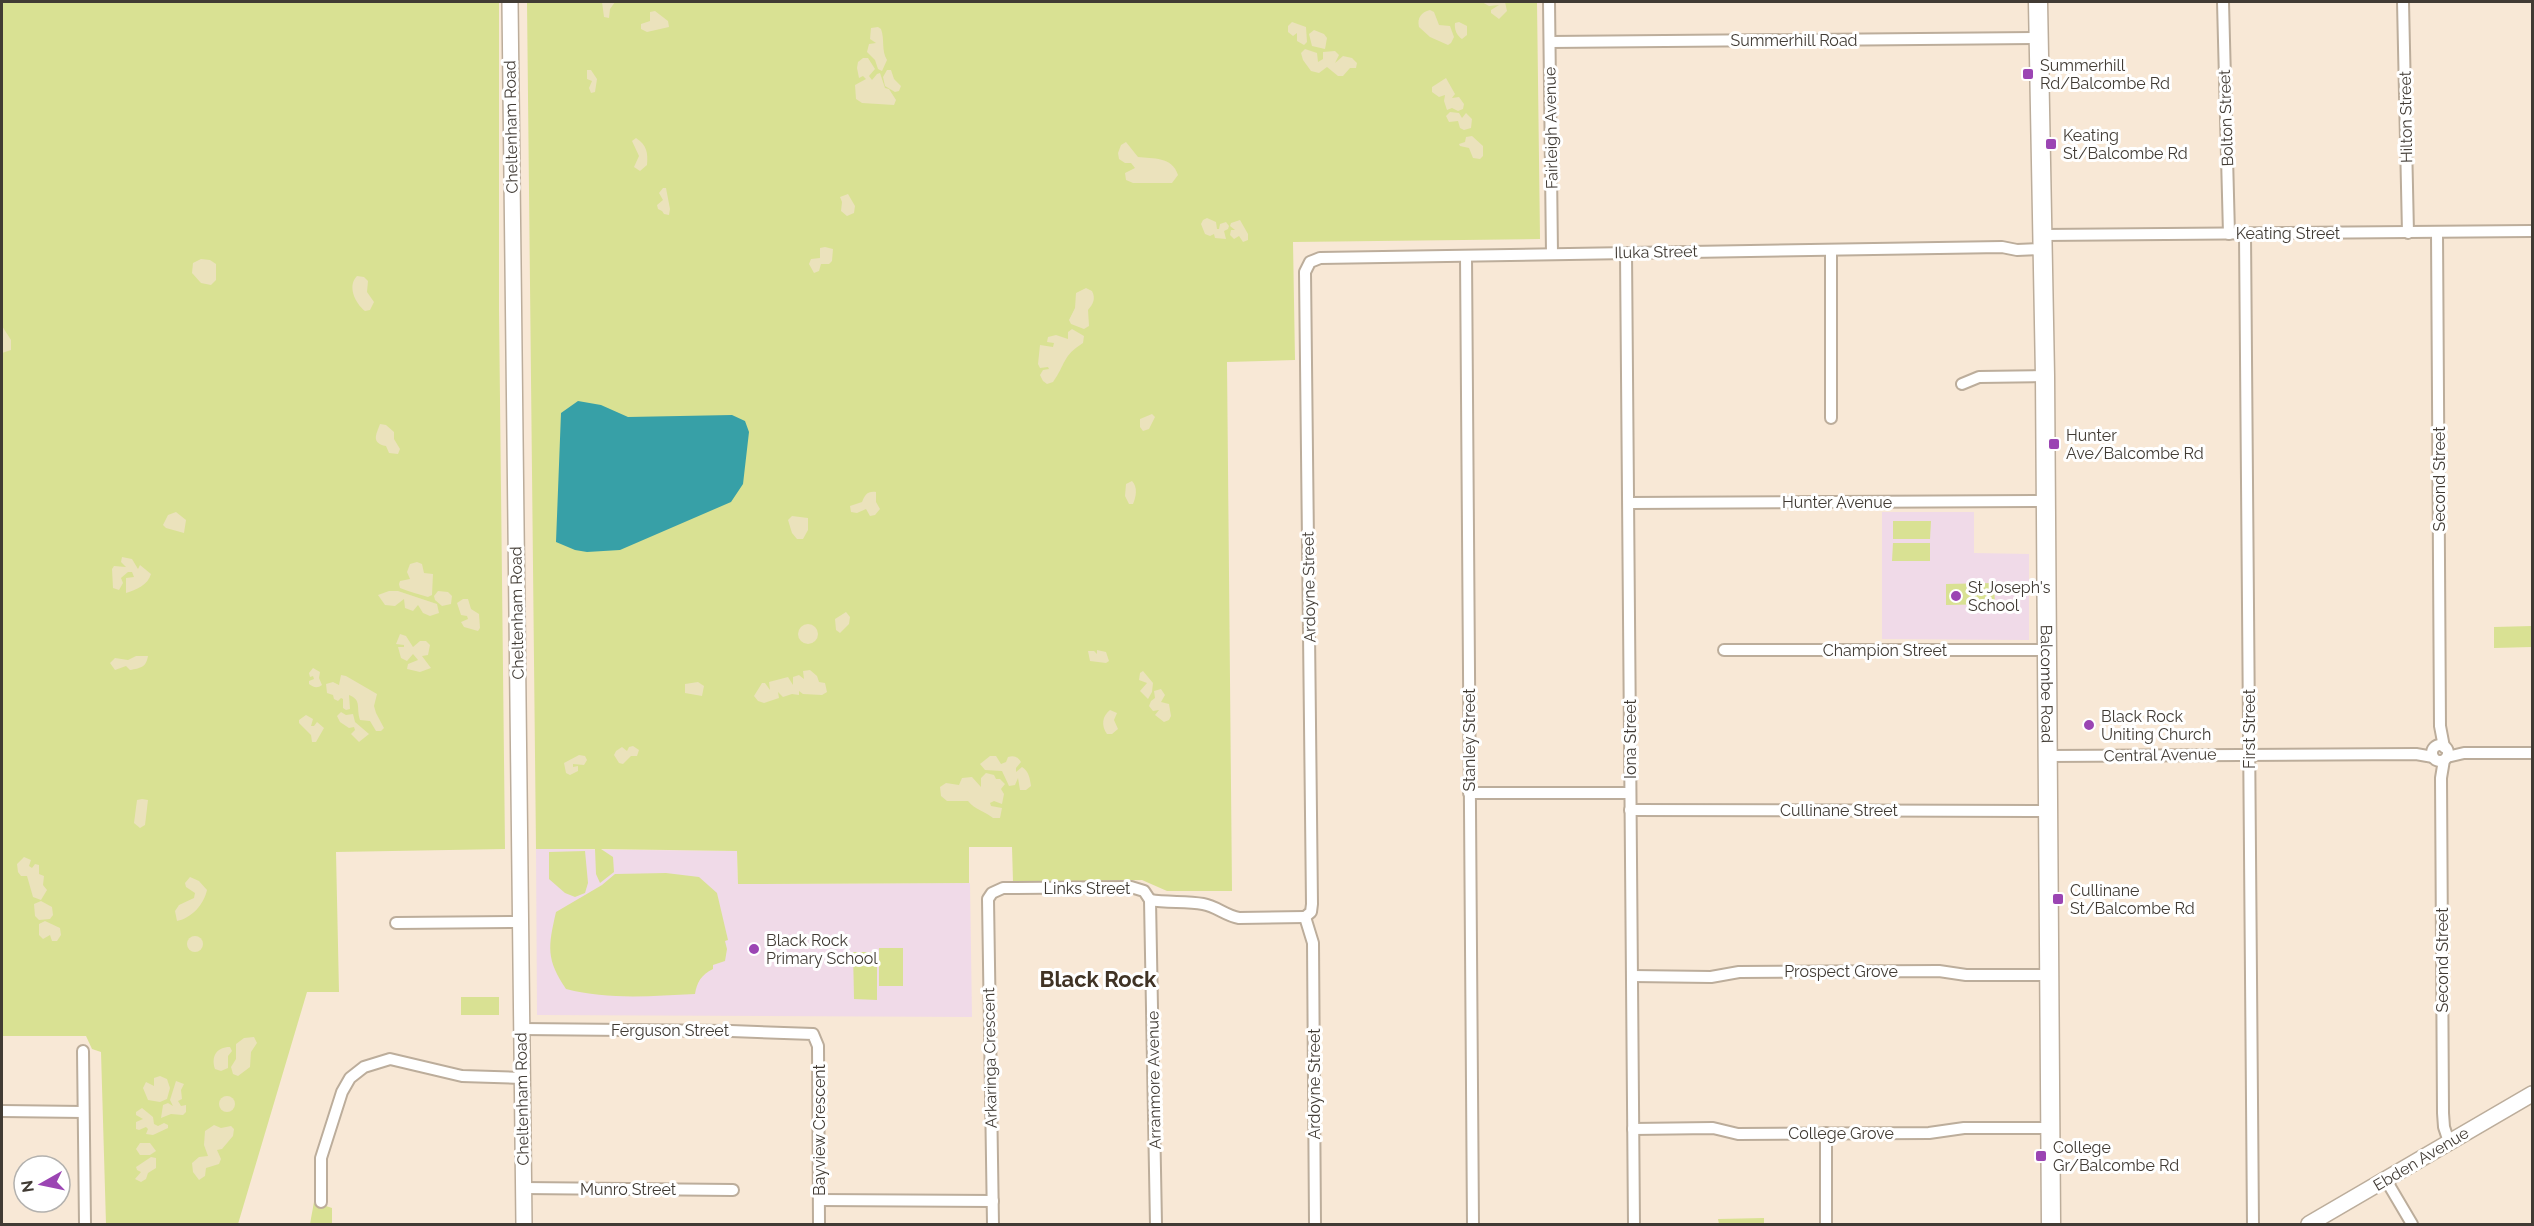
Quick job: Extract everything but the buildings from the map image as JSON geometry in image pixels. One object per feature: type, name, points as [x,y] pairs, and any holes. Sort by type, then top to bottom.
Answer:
[{"type":"main road","name":"Balcombe Road","points":[[2038,2],[2045,376],[2051,1224]]},
{"type":"street","name":"Cheltenham Road","points":[[510,2],[524,1224]]},
{"type":"street","name":"Fairleigh Avenue","points":[[1549,2],[1552,254]]},
{"type":"street","points":[[2038,2],[2044,2]]},
{"type":"street","name":"Bolton Street","points":[[2223,2],[2229,234]]},
{"type":"street","name":"Hilton Street","points":[[2403,2],[2408,233]]},
{"type":"street","name":"Summerhill Road","points":[[1550,42],[2038,38]]},
{"type":"street","name":"Keating Street","points":[[2043,242],[2229,234],[2532,231]]},
{"type":"street","name":"Second Street","points":[[2437,232],[2443,1113],[2444,1127],[2449,1142]]},
{"type":"street","name":"First Street","points":[[2245,234],[2253,1224]]},
{"type":"street","name":"Iluka Street","points":[[1310,262],[1320,258],[2002,247],[2043,242]]},
{"type":"street","points":[[1831,250],[1831,418]]},
{"type":"street","name":"Iona Street","points":[[1626,253],[1634,1224]]},
{"type":"street","name":"Stanley Street","points":[[1466,256],[1473,1224]]},
{"type":"street","name":"Ardoyne Street","points":[[1310,262],[1305,272],[1312,880],[1312,904],[1307,915],[1315,930],[1313,943],[1315,1224]]},
{"type":"street","points":[[1962,384],[1979,377],[2045,376]]},
{"type":"street","name":"Hunter Avenue","points":[[1629,503],[2046,501]]},
{"type":"street","name":"Champion Street","points":[[1724,650],[2046,650]]},
{"type":"street","name":"Central Avenue","points":[[2048,756],[2532,753]]},
{"type":"street","points":[[1469,793],[1630,793]]},
{"type":"street","name":"Cullinane Street","points":[[1630,810],[2048,811]]},
{"type":"street","name":"Links Street","points":[[992,893],[1003,888],[1131,887],[1144,891],[1150,905],[1203,904],[1239,918],[1307,915]]},
{"type":"street","name":"Arkaringa Crescent","points":[[992,893],[987,904],[993,1224]]},
{"type":"street","name":"Arranmore Avenue","points":[[1150,905],[1156,1224]]},
{"type":"street","points":[[396,923],[521,922]]},
{"type":"street","name":"Prospect Grove","points":[[1632,976],[1711,977],[1739,972],[1892,971],[1939,971],[1966,975],[2049,975]]},
{"type":"street","name":"Ferguson Street","points":[[522,1029],[807,1032],[816,1037]]},
{"type":"street","name":"Bayview Crescent","points":[[816,1037],[818,1046],[819,1224]]},
{"type":"street","points":[[83,1051],[84,1224]]},
{"type":"street","points":[[321,1202],[321,1158],[342,1092],[350,1078],[364,1067],[390,1059],[462,1076],[522,1077]]},
{"type":"street","name":"Ebden Avenue","points":[[2309,1224],[2532,1094]]},
{"type":"street","points":[[2,1111],[83,1112]]},
{"type":"street","name":"College Grove","points":[[1633,1129],[1713,1128],[1738,1134],[1929,1133],[1964,1128],[2050,1128]]},
{"type":"street","points":[[1826,1133],[1826,1224]]},
{"type":"street","points":[[2385,1180],[2412,1224]]},
{"type":"street","name":"Munro Street","points":[[524,1188],[733,1190]]},
{"type":"street","points":[[819,1200],[993,1201]]},
{"type":"shaded area","name":"St Joseph's School","points":[[1882,512],[1974,512],[1974,553],[2029,554],[2029,640],[1882,639]]},
{"type":"shaded area","name":"Black Rock Primary School","points":[[536,849],[737,851],[738,884],[970,883],[972,1017],[537,1015]]},
{"type":"green space","points":[[2,2],[499,2],[499,310],[505,849],[336,852],[339,992],[307,992],[238,1224],[106,1224],[101,1052],[92,1049],[86,1036],[2,1036]]},
{"type":"green space","points":[[527,2],[1537,2],[1540,239],[1293,242],[1295,360],[1227,362],[1232,891],[1167,891],[1142,880],[1013,882],[1012,847],[969,847],[969,883],[738,884],[737,851],[601,849],[613,857],[614,872],[600,883],[596,874],[595,849],[536,849]]},
{"type":"green space","points":[[1893,521],[1931,521],[1930,539],[1893,539]]},
{"type":"green space","points":[[1893,543],[1930,543],[1930,561],[1892,561]]},
{"type":"green space","points":[[1994,583],[1995,604],[1946,605],[1946,584]]},
{"type":"green space","points":[[2532,626],[2532,647],[2494,648],[2494,627]]},
{"type":"green space","points":[[585,851],[588,883],[585,893],[575,897],[565,893],[549,879],[549,852]]},
{"type":"green space","points":[[666,873],[699,877],[717,893],[728,940],[725,941],[727,949],[725,961],[713,965],[713,969],[703,976],[698,982],[695,994],[614,996],[566,989],[559,979],[550,952],[556,912],[602,885],[615,874]]},
{"type":"green space","points":[[879,948],[903,948],[903,986],[879,986]]},
{"type":"green space","points":[[853,952],[877,952],[877,1000],[854,999]]},
{"type":"green space","points":[[461,997],[499,997],[499,1015],[461,1015]]},
{"type":"green space","points":[[314,1202],[332,1208],[332,1224],[310,1224]]},
{"type":"green space","points":[[1764,1218],[1764,1224],[1719,1224],[1718,1219]]},
{"type":"sand","points":[[602,2],[615,2],[610,9],[609,18],[604,17]]},
{"type":"sand","points":[[1482,2],[1505,2],[1507,11],[1499,19],[1491,13],[1491,10],[1499,5],[1489,6]]},
{"type":"sand","points":[[1430,10],[1434,12],[1439,25],[1450,26],[1454,37],[1448,45],[1430,37],[1419,27],[1420,16]]},
{"type":"sand","points":[[655,11],[668,21],[669,27],[647,32],[641,29],[641,24],[650,21],[650,12]]},
{"type":"sand","points":[[1292,22],[1306,27],[1307,42],[1304,45],[1297,41],[1297,33],[1293,36],[1288,32],[1288,26]]},
{"type":"sand","points":[[1459,22],[1467,26],[1467,35],[1462,39],[1455,28],[1455,23]]},
{"type":"sand","points":[[871,28],[881,29],[887,60],[882,71],[878,69],[875,60],[867,52],[869,44],[876,43],[870,39]]},
{"type":"sand","points":[[1314,30],[1324,34],[1327,38],[1325,49],[1312,46],[1309,34]]},
{"type":"sand","points":[[1305,49],[1317,53],[1318,62],[1323,59],[1323,52],[1335,51],[1339,55],[1335,63],[1343,56],[1352,58],[1357,63],[1356,68],[1350,68],[1343,76],[1338,76],[1327,67],[1319,73],[1311,71],[1301,53]]},
{"type":"sand","points":[[863,58],[868,58],[875,69],[869,76],[872,80],[880,73],[885,88],[889,89],[896,100],[894,105],[862,103],[856,99],[855,85],[866,79],[863,76],[859,78],[857,68],[858,62]]},
{"type":"sand","points":[[587,70],[591,70],[597,79],[595,92],[591,93],[589,88],[592,81],[587,79]]},
{"type":"sand","points":[[887,70],[891,70],[894,79],[901,86],[899,91],[895,92],[885,86],[883,77]]},
{"type":"sand","points":[[1446,78],[1455,94],[1452,98],[1459,97],[1464,104],[1463,109],[1447,110],[1445,95],[1439,97],[1432,92],[1432,87]]},
{"type":"sand","points":[[1450,112],[1459,113],[1462,118],[1466,113],[1472,119],[1471,128],[1464,130],[1460,128],[1458,121],[1449,122],[1446,116]]},
{"type":"sand","points":[[1472,136],[1483,146],[1483,156],[1480,159],[1473,158],[1469,148],[1459,144],[1465,142],[1466,137]]},
{"type":"sand","points":[[636,138],[645,146],[647,153],[647,165],[640,171],[634,167],[639,156],[632,141]]},
{"type":"sand","points":[[1126,142],[1138,157],[1167,161],[1171,164],[1178,175],[1172,183],[1133,183],[1126,180],[1125,173],[1135,168],[1131,163],[1125,163],[1119,159],[1118,153],[1121,145]]},
{"type":"sand","points":[[666,188],[669,215],[658,209],[657,205],[663,200],[659,193]]},
{"type":"sand","points":[[848,194],[855,206],[854,213],[847,216],[841,211],[840,197]]},
{"type":"sand","points":[[1207,218],[1216,222],[1217,229],[1220,224],[1226,222],[1229,226],[1224,231],[1226,239],[1215,238],[1214,234],[1210,236],[1205,234],[1201,224]]},
{"type":"sand","points":[[1240,220],[1248,234],[1248,240],[1243,242],[1239,236],[1234,239],[1230,235],[1231,230],[1235,230],[1230,226],[1231,223]]},
{"type":"sand","points":[[820,248],[833,249],[832,261],[829,264],[821,264],[819,271],[814,273],[809,264],[811,259],[820,258]]},
{"type":"sand","points":[[201,259],[210,260],[216,264],[216,280],[211,285],[201,283],[192,273],[193,263]]},
{"type":"sand","points":[[357,276],[364,277],[368,281],[367,292],[374,302],[370,310],[365,311],[355,299],[352,289]]},
{"type":"sand","points":[[1086,288],[1092,291],[1094,299],[1088,310],[1089,326],[1084,329],[1071,324],[1069,320],[1075,308],[1076,293]]},
{"type":"sand","points":[[2,326],[11,340],[11,350],[2,353]]},
{"type":"sand","points":[[1072,329],[1084,336],[1083,343],[1068,356],[1053,382],[1047,384],[1040,375],[1043,370],[1049,369],[1048,367],[1040,368],[1038,364],[1040,345],[1053,347],[1054,343],[1047,342],[1048,337],[1056,335],[1068,339],[1068,332]]},
{"type":"sand","points":[[1152,414],[1155,417],[1149,429],[1143,431],[1140,427],[1140,419]]},
{"type":"sand","points":[[380,424],[386,425],[394,432],[394,439],[400,449],[398,454],[389,453],[386,446],[376,441]]},
{"type":"sand","points":[[1132,481],[1136,495],[1133,504],[1129,504],[1125,496],[1126,484]]},
{"type":"sand","points":[[876,492],[876,502],[880,509],[875,515],[870,516],[866,509],[857,513],[851,512],[850,506],[862,502],[868,493]]},
{"type":"sand","points":[[176,512],[186,520],[184,533],[163,525],[168,515]]},
{"type":"sand","points":[[792,516],[808,518],[808,530],[803,539],[797,539],[792,533],[788,520]]},
{"type":"sand","points":[[122,557],[132,559],[138,569],[140,565],[151,574],[138,589],[126,593],[126,578],[134,577],[132,572],[128,572],[121,578],[123,583],[119,590],[113,588],[112,569],[114,566],[126,567],[121,562]]},
{"type":"sand","points":[[417,562],[422,564],[424,573],[433,574],[432,595],[428,597],[400,588],[400,581],[410,579],[407,572],[410,564]]},
{"type":"sand","points":[[398,591],[437,604],[439,613],[430,616],[423,613],[418,605],[413,611],[405,608],[404,599],[395,606],[385,605],[378,595]]},
{"type":"sand","points":[[438,591],[448,592],[452,596],[451,604],[442,606],[435,600],[434,596]]},
{"type":"sand","points":[[468,599],[471,609],[479,614],[480,628],[478,631],[464,627],[461,622],[468,619],[467,616],[461,615],[457,603]]},
{"type":"sand","points":[[846,612],[850,617],[849,624],[840,633],[836,630],[835,619]]},
{"type":"sand","points":[[808,624],[815,627],[818,634],[815,641],[808,644],[801,641],[798,634],[801,627]]},
{"type":"sand","points":[[400,634],[406,636],[413,647],[420,641],[426,641],[430,645],[428,655],[422,656],[431,668],[420,672],[407,669],[408,664],[418,660],[413,654],[407,661],[401,658],[398,647],[404,647],[404,645],[396,644]]},
{"type":"sand","points":[[1097,650],[1106,652],[1109,661],[1106,663],[1090,661],[1088,651],[1094,651],[1097,654]]},
{"type":"sand","points":[[136,656],[148,656],[144,665],[137,669],[130,670],[126,666],[115,670],[110,663],[115,658],[128,660]]},
{"type":"sand","points":[[313,668],[320,672],[319,678],[322,685],[318,687],[309,684],[309,681],[314,679],[309,673]]},
{"type":"sand","points":[[810,670],[817,676],[819,682],[825,683],[827,692],[822,695],[803,694],[799,691],[799,695],[792,694],[783,697],[778,692],[779,698],[764,703],[758,701],[754,696],[762,683],[765,683],[770,690],[769,682],[788,677],[793,685],[793,677],[799,675],[804,679],[803,671]]},
{"type":"sand","points":[[1143,671],[1153,683],[1148,699],[1140,691],[1147,683],[1139,680],[1140,673]]},
{"type":"sand","points":[[341,675],[377,694],[374,706],[384,728],[381,731],[376,731],[370,721],[360,720],[356,699],[349,695],[350,709],[346,710],[343,708],[343,699],[338,701],[333,695],[327,693],[326,684],[333,682],[339,685]]},
{"type":"sand","points":[[698,682],[704,686],[702,696],[685,693],[685,684]]},
{"type":"sand","points":[[1161,689],[1165,695],[1161,702],[1169,704],[1171,716],[1164,722],[1155,715],[1159,710],[1153,711],[1149,706],[1155,698],[1154,691]]},
{"type":"sand","points":[[1110,710],[1117,713],[1114,720],[1118,729],[1112,734],[1107,734],[1103,721]]},
{"type":"sand","points":[[341,712],[346,715],[353,714],[355,722],[369,734],[359,742],[351,734],[355,730],[354,727],[349,728],[340,722],[337,716]]},
{"type":"sand","points":[[306,715],[313,719],[311,726],[317,722],[324,728],[316,742],[312,742],[311,735],[299,723],[299,720]]},
{"type":"sand","points":[[633,746],[639,750],[637,756],[631,756],[623,764],[619,763],[614,755],[616,751],[622,747],[627,751]]},
{"type":"sand","points":[[579,755],[585,756],[587,760],[584,765],[573,764],[573,767],[578,766],[578,771],[570,775],[566,773],[564,763]]},
{"type":"sand","points":[[990,756],[996,756],[1001,764],[1006,762],[1008,757],[1017,758],[1021,762],[1016,772],[1022,767],[1029,775],[1031,786],[1026,790],[1020,790],[1018,778],[1015,785],[1009,786],[1002,771],[985,770],[980,764]]},
{"type":"sand","points":[[986,773],[994,775],[996,779],[1000,779],[1005,784],[1001,789],[1004,794],[1002,804],[994,801],[990,803],[991,806],[1002,808],[1000,818],[993,818],[968,801],[947,801],[941,796],[940,787],[946,783],[959,785],[962,778],[972,777],[981,787],[981,778]]},
{"type":"sand","points":[[137,800],[148,800],[145,825],[140,828],[134,823]]},
{"type":"sand","points":[[24,857],[31,860],[29,866],[32,868],[35,864],[39,865],[39,874],[44,876],[43,885],[47,890],[41,900],[33,897],[27,876],[21,876],[18,872],[17,864]]},
{"type":"sand","points":[[190,877],[199,881],[207,890],[200,905],[192,914],[177,921],[175,911],[179,905],[194,898],[195,893],[186,887],[185,883]]},
{"type":"sand","points":[[41,901],[52,907],[53,915],[50,919],[39,920],[35,916],[34,904]]},
{"type":"sand","points":[[45,921],[60,928],[61,935],[57,941],[52,941],[50,935],[43,939],[39,935],[39,924]]},
{"type":"sand","points":[[192,936],[198,936],[203,944],[201,950],[192,952],[187,947],[187,941]]},
{"type":"sand","points":[[254,1037],[257,1043],[251,1052],[250,1067],[238,1076],[233,1074],[231,1067],[236,1059],[236,1044],[244,1038]]},
{"type":"sand","points":[[230,1047],[232,1051],[228,1056],[228,1068],[221,1071],[215,1069],[214,1057],[218,1051]]},
{"type":"sand","points":[[160,1076],[167,1079],[170,1088],[167,1099],[160,1102],[148,1100],[143,1088],[146,1082],[154,1086],[154,1078]]},
{"type":"sand","points":[[176,1081],[184,1084],[181,1090],[182,1099],[178,1101],[181,1106],[186,1105],[186,1112],[183,1115],[171,1114],[161,1118],[163,1105],[168,1103],[173,1106],[170,1100]]},
{"type":"sand","points":[[227,1096],[233,1098],[235,1104],[233,1110],[227,1112],[221,1110],[219,1104],[221,1098]]},
{"type":"sand","points":[[142,1108],[153,1117],[154,1124],[158,1126],[164,1123],[168,1125],[168,1128],[153,1135],[146,1134],[148,1129],[146,1127],[136,1129],[136,1122],[143,1119],[136,1115],[136,1112]]},
{"type":"sand","points":[[214,1125],[221,1128],[231,1126],[234,1129],[233,1136],[222,1149],[217,1150],[221,1159],[219,1164],[206,1168],[205,1176],[199,1180],[193,1172],[192,1163],[199,1157],[208,1156],[204,1145],[205,1131]]},
{"type":"sand","points":[[140,1143],[150,1143],[156,1151],[150,1155],[140,1155],[136,1149]]},
{"type":"sand","points":[[151,1157],[156,1158],[156,1168],[148,1173],[146,1179],[141,1182],[135,1179],[141,1172],[136,1167]]},
{"type":"water","points":[[578,401],[601,405],[628,417],[732,415],[745,421],[749,432],[743,484],[731,502],[620,550],[587,552],[556,542],[561,413]]},
{"type":"place","name":"Summerhill Rd/Balcombe Rd","points":[[2028,74]]},
{"type":"place","name":"Keating St/Balcombe Rd","points":[[2051,144]]},
{"type":"place","name":"Hunter Ave/Balcombe Rd","points":[[2054,444]]},
{"type":"place","name":"St Joseph's School","points":[[1956,596]]},
{"type":"place","name":"Black Rock Uniting Church","points":[[2089,725]]},
{"type":"place","name":"Cullinane St/Balcombe Rd","points":[[2058,899]]},
{"type":"place","name":"Black Rock Primary School","points":[[754,949]]},
{"type":"place","name":"College Gr/Balcombe Rd","points":[[2041,1156]]},
{"type":"district","name":"Black Rock","points":[[1098,979]]}]
